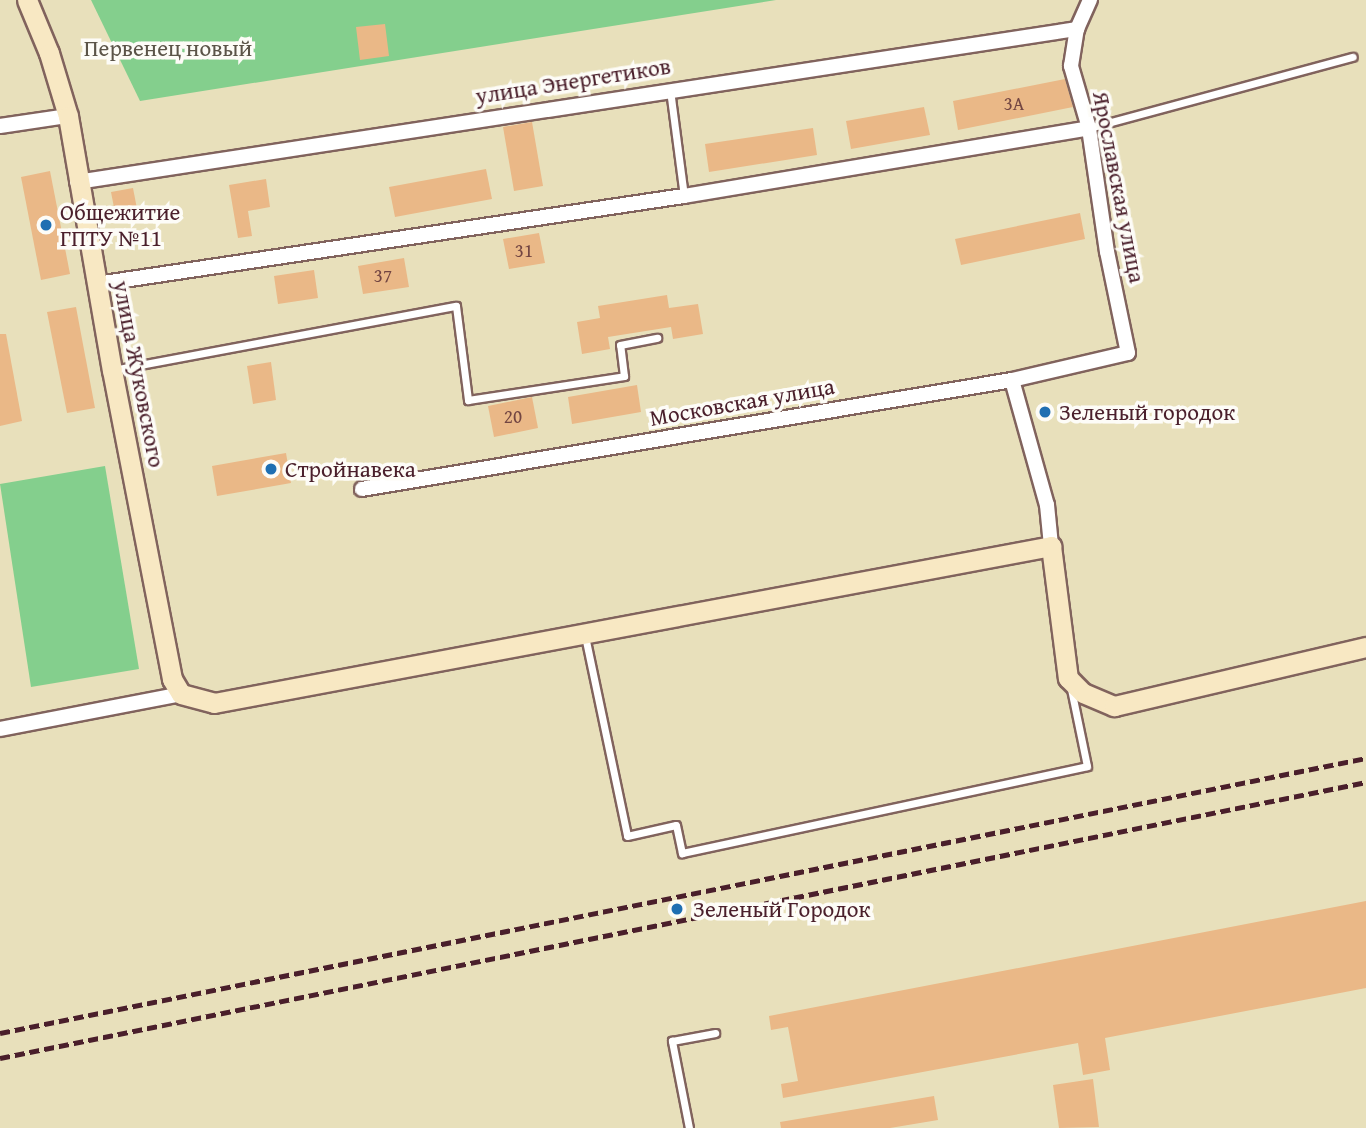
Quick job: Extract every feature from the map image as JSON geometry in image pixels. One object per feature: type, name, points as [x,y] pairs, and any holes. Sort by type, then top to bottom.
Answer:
[{"type":"street","name":"улица Жуковского","points":[[27,0],[68,116],[77,182],[112,370],[177,686]]},
{"type":"street","name":"Ярославская улица","points":[[1090,0],[1077,29],[1071,66],[1089,128],[1107,252],[1128,353]]},
{"type":"street","name":"улица Энергетиков","points":[[77,182],[670,89],[1077,29]]},
{"type":"street","points":[[0,126],[68,116]]},
{"type":"street","points":[[97,284],[684,196],[1089,128]]},
{"type":"street","name":"Московская улица","points":[[362,489],[1012,380],[1128,353]]},
{"type":"street","points":[[1012,380],[1047,505],[1068,678],[1083,693],[1114,706],[1366,647]]},
{"type":"street","points":[[0,729],[177,686],[214,703],[585,636],[1051,546]]},
{"type":"lane","points":[[1089,128],[1353,57]]},
{"type":"lane","points":[[670,89],[684,196]]},
{"type":"lane","points":[[112,370],[456,306],[468,400],[624,376],[620,345],[657,338]]},
{"type":"lane","points":[[585,636],[627,836],[677,825],[682,853],[1087,766],[1068,678]]},
{"type":"lane","points":[[689,1128],[672,1041],[715,1033]]},
{"type":"green space","name":"Первенец новый","points":[[91,0],[776,0],[140,101]]},
{"type":"green space","points":[[105,466],[139,669],[31,687],[0,484]]},
{"type":"building","points":[[385,24],[389,56],[360,60],[356,27]]},
{"type":"building","points":[[1065,79],[1073,107],[958,130],[953,101]]},
{"type":"building","points":[[924,107],[930,135],[851,149],[846,121]]},
{"type":"building","points":[[532,122],[543,186],[514,191],[503,127]]},
{"type":"building","points":[[813,128],[817,155],[709,172],[705,144]]},
{"type":"building","points":[[486,169],[492,199],[395,217],[389,187]]},
{"type":"building","name":"Общежитие ГПТУ №11","points":[[50,171],[70,274],[41,280],[21,177]]},
{"type":"building","points":[[266,179],[270,207],[248,211],[252,236],[238,238],[229,185]]},
{"type":"building","points":[[133,188],[138,214],[116,218],[111,192]]},
{"type":"building","points":[[1080,213],[1085,239],[961,265],[955,239]]},
{"type":"building","points":[[539,233],[545,263],[509,269],[503,239]]},
{"type":"building","points":[[404,258],[409,287],[363,294],[358,266]]},
{"type":"building","points":[[314,270],[318,298],[278,304],[274,276]]},
{"type":"building","points":[[667,295],[669,308],[698,304],[703,334],[673,339],[671,327],[608,337],[610,349],[582,354],[577,322],[600,318],[598,306]]},
{"type":"building","points":[[76,307],[95,408],[67,413],[47,312]]},
{"type":"building","points":[[0,334],[6,334],[22,421],[0,426]]},
{"type":"building","points":[[271,362],[276,400],[253,404],[247,366]]},
{"type":"building","points":[[637,385],[641,412],[572,424],[568,397]]},
{"type":"building","points":[[532,397],[538,428],[494,437],[488,406]]},
{"type":"building","points":[[286,453],[291,483],[217,496],[212,466]]},
{"type":"building","points":[[1366,901],[1366,988],[1105,1038],[1110,1070],[1083,1075],[1078,1043],[783,1098],[781,1084],[798,1081],[788,1027],[771,1030],[769,1016]]},
{"type":"building","points":[[1093,1079],[1099,1127],[1059,1128],[1053,1085]]},
{"type":"building","points":[[934,1096],[938,1120],[890,1128],[781,1128],[780,1122]]},
{"type":"railway","points":[[0,1033],[1366,758]]},
{"type":"railway","points":[[0,1058],[1366,782]]},
{"type":"place","name":"Общежитие ГПТУ №11","points":[[46,225]]},
{"type":"place","name":"Зеленый городок","points":[[1045,412]]},
{"type":"place","name":"Стройнавека","points":[[271,469]]},
{"type":"place","name":"Зеленый Городок","points":[[677,909]]}]
